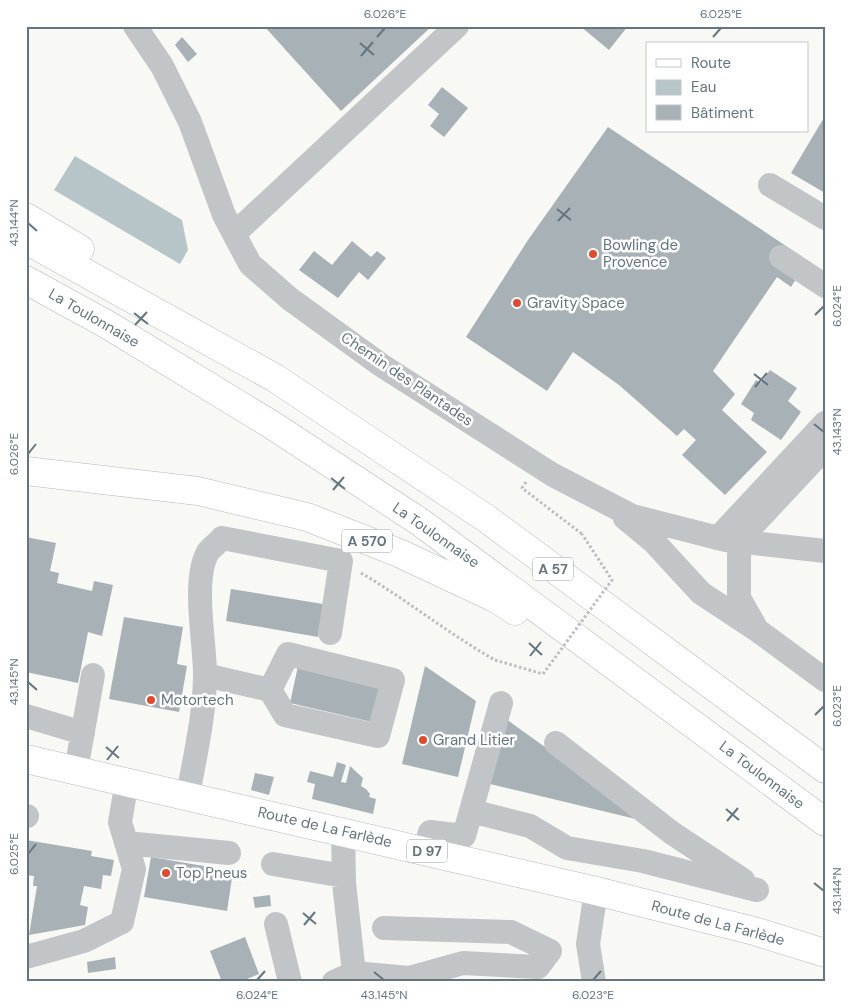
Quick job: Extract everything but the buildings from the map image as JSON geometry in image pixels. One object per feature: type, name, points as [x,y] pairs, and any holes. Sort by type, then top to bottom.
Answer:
[{"type":"main road","points":[[26,217],[132,281],[275,378]]},
{"type":"main road","name":"A 57","points":[[26,240],[275,378],[487,519],[825,769]]},
{"type":"main road","name":"La Toulonnaise","points":[[26,280],[116,330],[272,425],[420,522],[825,822]]},
{"type":"main road","name":"A 570","points":[[26,471],[198,491],[307,517],[399,553],[496,599],[673,709]]},
{"type":"main road","name":"Route de La Farlède","points":[[26,759],[596,891],[754,931],[825,953]]},
{"type":"street","name":"Chemin des Plantades","points":[[135,26],[162,66],[190,122],[224,215],[250,264],[290,299],[381,365],[537,465],[632,516],[729,539],[825,551]]},
{"type":"street","points":[[234,234],[457,26]]},
{"type":"street","points":[[770,185],[825,218]]},
{"type":"street","points":[[782,257],[825,286]]},
{"type":"street","points":[[757,630],[739,598],[729,539],[825,423]]},
{"type":"street","points":[[729,539],[825,448]]},
{"type":"street","points":[[609,504],[654,542],[701,593],[757,630],[825,680]]},
{"type":"street","points":[[188,795],[198,740],[205,674],[200,614],[202,578],[208,552],[222,538],[341,561],[330,633]]},
{"type":"street","points":[[205,674],[270,690],[285,715],[378,736],[393,680],[288,654],[270,690]]},
{"type":"street","points":[[76,770],[93,675]]},
{"type":"street","points":[[424,851],[430,832],[464,836],[501,703]]},
{"type":"street","points":[[26,716],[83,733]]},
{"type":"street","points":[[471,812],[530,826],[567,848],[643,861],[757,890],[672,833],[556,743]]},
{"type":"street","points":[[26,957],[84,941],[122,922],[134,868],[120,822],[127,781]]},
{"type":"street","points":[[343,832],[344,978],[409,978],[463,963],[543,974],[550,950],[511,932],[384,928]]},
{"type":"street","points":[[126,843],[229,853]]},
{"type":"street","points":[[273,864],[344,876]]},
{"type":"street","points":[[594,982],[588,944],[596,891]]},
{"type":"street","points":[[276,924],[290,982]]},
{"type":"path","points":[[341,561],[401,596],[471,646],[495,660],[543,674],[612,580],[582,534],[522,488],[537,465]]},
{"type":"water","points":[[75,156],[182,220],[188,250],[180,264],[54,190]]},
{"type":"place","name":"Bowling de Provence","points":[[593,254]]},
{"type":"place","name":"Gravity Space","points":[[517,303]]},
{"type":"place","name":"Motortech","points":[[151,700]]},
{"type":"place","name":"Grand Litier","points":[[423,740]]},
{"type":"place","name":"Top Pneus","points":[[166,873]]}]
